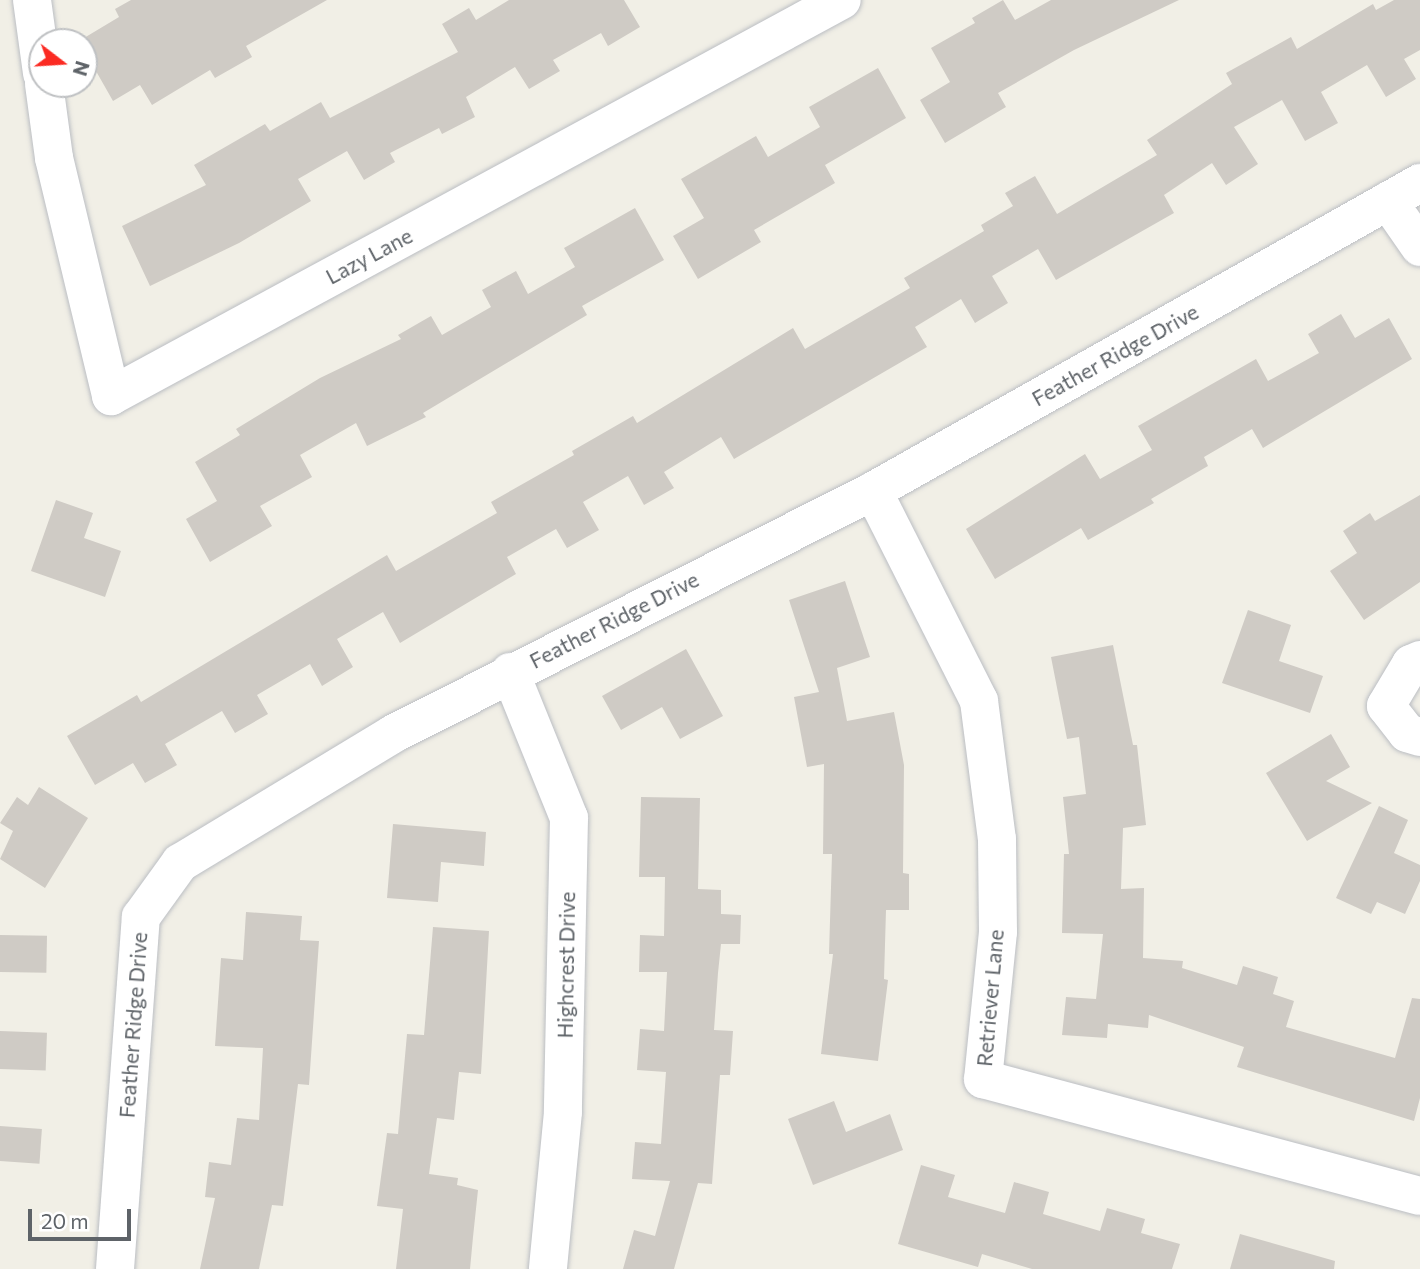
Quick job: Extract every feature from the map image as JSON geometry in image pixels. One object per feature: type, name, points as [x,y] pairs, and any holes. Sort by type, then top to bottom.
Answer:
[{"type":"street","points":[[32,0],[36,28]]},
{"type":"street","name":"Lazy Lane","points":[[46,98],[54,159],[111,396],[842,0]]},
{"type":"street","points":[[1404,192],[1420,247]]},
{"type":"street","name":"Feather Ridge Drive","points":[[115,1269],[141,917],[180,863],[393,734],[873,491],[1404,192]]},
{"type":"street","name":"Retriever Lane","points":[[873,491],[979,701],[997,839],[998,932],[983,1079],[1420,1196]]},
{"type":"street","points":[[1420,660],[1411,664],[1386,706],[1407,733],[1420,737]]},
{"type":"street","name":"Highcrest Drive","points":[[510,673],[569,818],[563,1112],[548,1269]]},
{"type":"building","points":[[131,0],[327,0],[246,46],[252,57],[215,78],[210,70],[152,105],[140,85],[113,101],[98,75],[98,30],[119,17],[115,9]]},
{"type":"building","points":[[509,0],[624,0],[640,27],[608,46],[601,33],[553,60],[560,71],[529,89],[515,67],[466,97],[475,117],[442,134],[439,128],[390,153],[395,162],[364,180],[347,151],[298,179],[311,201],[239,243],[150,286],[122,226],[206,185],[194,165],[265,124],[270,131],[321,102],[330,118],[458,52],[442,24],[469,8],[476,20]]},
{"type":"building","points":[[1003,0],[1015,20],[1051,0],[1179,0],[1074,50],[998,93],[1006,107],[945,143],[920,100],[950,82],[931,48],[975,23],[972,18]]},
{"type":"building","points":[[1394,0],[1420,0],[1420,50],[1404,59],[1416,79],[1386,97],[1367,65],[1321,92],[1338,123],[1305,141],[1282,100],[1234,127],[1258,164],[1226,185],[1212,163],[1164,195],[1174,213],[1056,280],[1038,249],[992,276],[1008,303],[975,323],[961,299],[915,327],[927,347],[734,459],[721,437],[664,472],[674,488],[644,505],[628,476],[583,502],[599,530],[567,548],[556,529],[507,557],[516,574],[400,643],[383,612],[337,639],[353,667],[322,686],[310,664],[257,695],[268,714],[235,733],[222,711],[165,744],[177,765],[145,783],[133,763],[95,785],[67,736],[137,695],[141,702],[387,555],[396,571],[497,513],[491,502],[574,455],[572,451],[633,416],[637,423],[793,328],[805,349],[910,288],[904,278],[984,231],[981,225],[1013,206],[1005,193],[1035,176],[1057,214],[1157,155],[1147,140],[1232,84],[1226,73],[1291,37],[1297,49],[1373,4],[1376,10]]},
{"type":"building","points":[[878,68],[906,118],[825,165],[835,183],[754,230],[761,242],[698,279],[673,236],[704,218],[681,179],[756,136],[768,157],[820,127],[809,107]]},
{"type":"building","points":[[635,208],[664,260],[582,306],[587,315],[423,413],[426,417],[367,446],[356,423],[300,455],[312,477],[260,506],[272,526],[210,562],[186,519],[217,501],[195,462],[240,435],[236,429],[320,378],[401,339],[398,335],[431,316],[442,335],[491,307],[482,290],[516,271],[528,294],[575,267],[564,248]]},
{"type":"building","points":[[1341,314],[1355,338],[1389,318],[1412,359],[1263,448],[1252,429],[1204,457],[1208,466],[1151,499],[1154,503],[1088,540],[1081,528],[995,579],[966,529],[1085,454],[1100,479],[1152,450],[1138,426],[1256,359],[1268,381],[1319,353],[1308,334]]},
{"type":"building","points":[[1420,495],[1420,582],[1364,620],[1330,571],[1357,553],[1343,531],[1370,513],[1375,521]]},
{"type":"building","points":[[56,500],[93,513],[84,538],[121,551],[105,597],[31,571]]},
{"type":"building","points":[[845,581],[870,657],[837,668],[847,721],[894,712],[904,765],[903,873],[909,874],[909,910],[886,910],[884,979],[888,980],[878,1061],[821,1054],[833,954],[829,954],[832,854],[823,854],[824,764],[807,767],[794,697],[819,692],[789,600]]},
{"type":"building","points":[[1248,610],[1291,625],[1279,661],[1323,676],[1310,713],[1222,683]]},
{"type":"building","points":[[1113,645],[1133,745],[1137,745],[1146,825],[1123,828],[1121,889],[1144,888],[1143,958],[1183,961],[1182,968],[1237,985],[1243,966],[1278,977],[1273,994],[1294,1001],[1286,1027],[1395,1058],[1412,998],[1420,999],[1420,1098],[1414,1121],[1237,1067],[1244,1047],[1149,1015],[1148,1028],[1108,1024],[1107,1038],[1062,1035],[1066,997],[1096,999],[1103,934],[1062,933],[1064,854],[1069,854],[1063,797],[1086,794],[1079,737],[1067,739],[1051,657]]},
{"type":"building","points":[[686,649],[723,716],[680,739],[662,707],[621,730],[602,696]]},
{"type":"building","points":[[1331,734],[1350,767],[1326,781],[1372,803],[1307,841],[1266,773]]},
{"type":"building","points":[[39,787],[88,818],[45,888],[0,859],[13,831],[0,823],[17,797],[28,805]]},
{"type":"building","points":[[641,797],[700,798],[698,889],[721,890],[721,914],[741,915],[740,944],[721,944],[714,1030],[733,1031],[730,1075],[720,1075],[712,1184],[698,1183],[674,1269],[623,1269],[634,1230],[655,1236],[670,1181],[632,1179],[635,1142],[661,1144],[666,1072],[637,1070],[640,1029],[664,1031],[667,972],[639,972],[640,935],[664,936],[665,877],[639,877]]},
{"type":"building","points":[[1379,806],[1408,820],[1394,853],[1420,865],[1420,881],[1405,914],[1377,902],[1371,914],[1336,898]]},
{"type":"building","points":[[393,824],[486,832],[484,866],[441,862],[438,902],[387,898]]},
{"type":"building","points":[[246,912],[302,916],[300,940],[319,941],[309,1085],[298,1084],[283,1206],[272,1205],[259,1269],[200,1269],[215,1198],[205,1197],[209,1162],[231,1165],[237,1118],[259,1120],[263,1048],[215,1046],[221,958],[243,960]]},
{"type":"building","points":[[433,927],[489,931],[481,1074],[459,1072],[454,1120],[437,1118],[429,1174],[458,1178],[457,1185],[478,1190],[470,1269],[396,1269],[403,1209],[377,1206],[387,1133],[398,1134],[407,1034],[424,1035]]},
{"type":"building","points":[[0,935],[47,936],[46,973],[0,972]]},
{"type":"building","points":[[0,1031],[47,1033],[46,1071],[0,1069]]},
{"type":"building","points":[[834,1101],[846,1132],[890,1114],[903,1150],[813,1185],[788,1119]]},
{"type":"building","points":[[0,1126],[42,1129],[39,1164],[0,1161]]},
{"type":"building","points":[[921,1165],[955,1175],[948,1197],[1005,1213],[1014,1182],[1049,1192],[1043,1214],[1100,1231],[1107,1208],[1145,1219],[1141,1233],[1180,1244],[1172,1269],[1032,1269],[982,1254],[978,1267],[898,1244]]},
{"type":"building","points":[[1240,1234],[1335,1261],[1334,1269],[1230,1269]]}]
